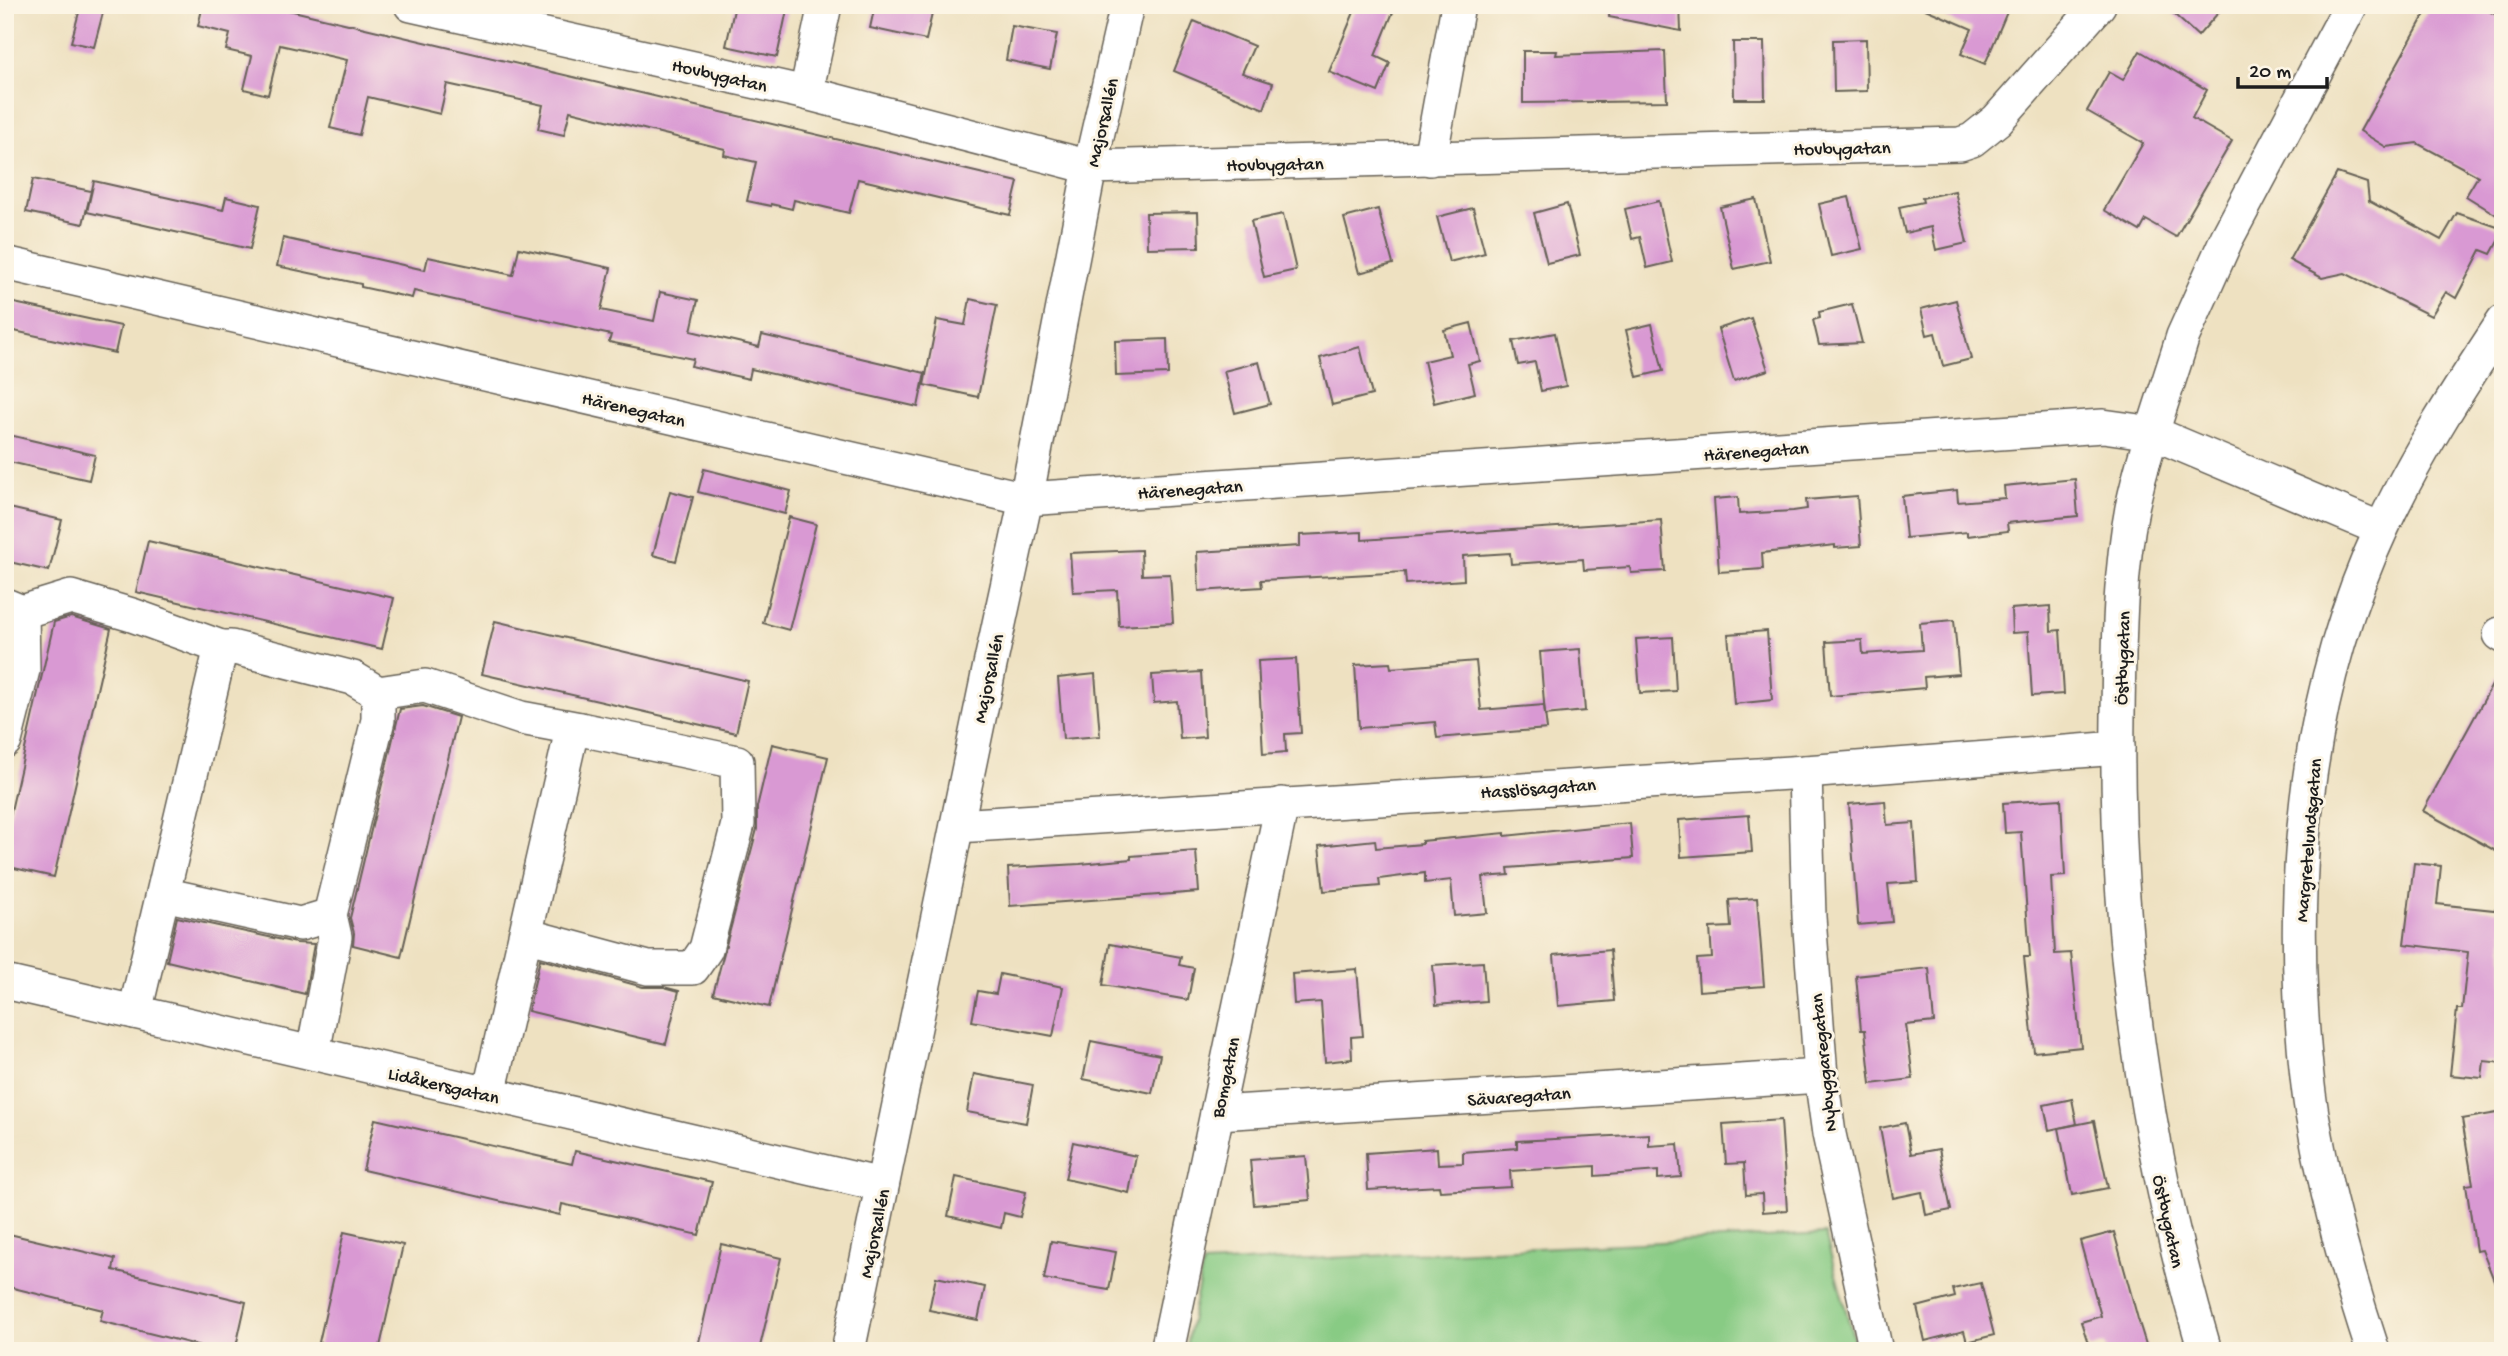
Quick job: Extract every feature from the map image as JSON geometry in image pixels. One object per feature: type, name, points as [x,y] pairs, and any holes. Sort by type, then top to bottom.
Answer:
[{"type":"street","name":"Hovbygatan","points":[[411,5],[806,93],[1090,167],[1960,144],[1972,139],[1997,120],[2099,5]]},
{"type":"street","points":[[806,93],[825,5]]},
{"type":"street","name":"Majorsallén","points":[[848,1351],[1026,499],[1090,167],[1128,5]]},
{"type":"street","points":[[1430,159],[1458,5]]},
{"type":"street","name":"Östbygatan","points":[[2204,1351],[2183,1278],[2143,1083],[2131,996],[2124,923],[2118,748],[2125,562],[2133,508],[2153,433],[2192,313],[2227,238],[2351,5]]},
{"type":"street","name":"Härenegatan","points":[[5,262],[1026,499],[2103,426],[2153,433],[2381,529]]},
{"type":"street","name":"Margretelundsgatan","points":[[2373,1351],[2348,1278],[2327,1193],[2312,1112],[2303,1032],[2299,954],[2305,818],[2317,729],[2340,639],[2381,529],[2425,444],[2503,322]]},
{"type":"street","points":[[5,741],[23,670],[14,608],[71,597],[132,615],[221,647],[231,647],[353,678],[378,693],[425,686],[521,718],[737,762],[738,824],[706,949],[693,968],[648,968],[524,935]]},
{"type":"street","points":[[135,1012],[221,647]]},
{"type":"street","points":[[313,1053],[335,937],[330,915],[378,720],[378,693]]},
{"type":"street","points":[[489,1094],[572,730],[580,729]]},
{"type":"street","name":"Hasslösagatan","points":[[957,826],[1805,772],[2118,748]]},
{"type":"street","name":"Nybyggaregatan","points":[[1805,772],[1809,917],[1821,1076],[1829,1134],[1875,1351]]},
{"type":"street","name":"Bomgatan","points":[[1167,1351],[1282,804]]},
{"type":"street","points":[[163,894],[300,924],[330,915]]},
{"type":"street","name":"Lidåkersgatan","points":[[5,982],[882,1185]]},
{"type":"street","name":"Sävaregatan","points":[[1217,1113],[1821,1076]]},
{"type":"green space","points":[[1825,1234],[1857,1351],[1185,1351],[1203,1264]]},
{"type":"building","points":[[81,5],[105,5],[94,47],[71,42]]},
{"type":"building","points":[[203,5],[264,5],[293,11],[1018,182],[1010,215],[858,179],[849,213],[794,200],[792,209],[771,206],[747,201],[756,162],[724,155],[725,149],[570,111],[564,135],[538,129],[543,105],[447,84],[440,114],[368,97],[359,135],[330,128],[347,60],[280,45],[268,95],[244,89],[252,56],[226,50],[230,34],[198,26]]},
{"type":"building","points":[[735,5],[788,5],[777,57],[726,46]]},
{"type":"building","points":[[875,5],[934,5],[926,40],[870,28]]},
{"type":"building","points":[[1357,5],[1396,5],[1375,56],[1390,63],[1378,92],[1329,72]]},
{"type":"building","points":[[1610,5],[1680,5],[1681,31],[1609,17]]},
{"type":"building","points":[[1916,5],[2010,5],[1985,64],[1961,54],[1972,29]]},
{"type":"building","points":[[2164,5],[2225,5],[2198,36]]},
{"type":"building","points":[[2430,5],[2478,5],[2503,19],[2503,219],[2466,196],[2478,176],[2417,143],[2386,147],[2360,131]]},
{"type":"building","points":[[1194,21],[1254,46],[1242,73],[1273,83],[1264,109],[1174,71]]},
{"type":"building","points":[[1012,26],[1057,34],[1050,69],[1006,60]]},
{"type":"building","points":[[1866,39],[1867,91],[1834,92],[1833,40]]},
{"type":"building","points":[[1733,42],[1764,42],[1765,99],[1734,99]]},
{"type":"building","points":[[1523,51],[1557,51],[1556,55],[1665,51],[1667,101],[1523,103]]},
{"type":"building","points":[[2140,51],[2207,90],[2192,118],[2232,141],[2176,237],[2146,220],[2140,231],[2104,210],[2143,143],[2087,111],[2109,72],[2123,80]]},
{"type":"building","points":[[2337,173],[2367,183],[2369,201],[2441,240],[2457,213],[2503,229],[2503,232],[2491,254],[2481,250],[2456,298],[2446,292],[2431,316],[2345,273],[2322,278],[2289,260]]},
{"type":"building","points":[[33,179],[91,191],[83,224],[26,212]]},
{"type":"building","points":[[94,181],[223,210],[226,197],[260,205],[250,249],[87,212]]},
{"type":"building","points":[[1955,191],[1967,243],[1936,250],[1931,227],[1905,233],[1899,207],[1923,202],[1922,198]]},
{"type":"building","points":[[1849,197],[1862,249],[1831,256],[1819,204]]},
{"type":"building","points":[[1756,199],[1770,261],[1734,269],[1720,207]]},
{"type":"building","points":[[1659,201],[1672,262],[1647,268],[1640,237],[1632,239],[1625,209]]},
{"type":"building","points":[[1567,204],[1580,255],[1547,263],[1534,213]]},
{"type":"building","points":[[1473,208],[1485,253],[1449,262],[1437,217]]},
{"type":"building","points":[[1378,209],[1393,264],[1359,273],[1344,218]]},
{"type":"building","points":[[1198,212],[1199,247],[1147,248],[1146,213]]},
{"type":"building","points":[[1283,214],[1296,270],[1264,277],[1251,221]]},
{"type":"building","points":[[283,238],[425,270],[428,257],[513,275],[519,248],[611,268],[601,310],[654,321],[660,292],[698,300],[691,331],[759,347],[762,335],[925,373],[918,407],[751,369],[749,379],[691,366],[693,359],[609,342],[611,335],[414,291],[412,298],[277,266]]},
{"type":"building","points":[[970,299],[997,305],[978,397],[924,385],[937,320],[965,325]]},
{"type":"building","points":[[1956,300],[1971,359],[1943,366],[1935,333],[1927,335],[1921,309]]},
{"type":"building","points":[[5,301],[121,326],[115,353],[5,329]]},
{"type":"building","points":[[1852,304],[1862,343],[1819,345],[1813,320],[1820,318],[1819,312]]},
{"type":"building","points":[[1751,318],[1768,370],[1734,381],[1718,329]]},
{"type":"building","points":[[1471,323],[1480,361],[1468,364],[1475,393],[1434,403],[1424,361],[1450,355],[1444,330]]},
{"type":"building","points":[[1652,324],[1663,371],[1637,377],[1626,330]]},
{"type":"building","points":[[1555,333],[1566,386],[1541,391],[1535,362],[1518,365],[1513,341]]},
{"type":"building","points":[[1167,339],[1168,374],[1116,376],[1115,341]]},
{"type":"building","points":[[1360,347],[1372,395],[1332,405],[1320,358]]},
{"type":"building","points":[[1259,362],[1270,404],[1235,413],[1224,371]]},
{"type":"building","points":[[5,434],[95,455],[89,480],[5,461]]},
{"type":"building","points":[[704,469],[791,491],[785,514],[698,492]]},
{"type":"building","points":[[2075,479],[2078,516],[2007,523],[2008,531],[1967,536],[1967,532],[1906,538],[1902,496],[1957,490],[1958,502],[2005,498],[2004,486]]},
{"type":"building","points":[[670,491],[693,497],[676,561],[653,555]]},
{"type":"building","points":[[1857,496],[1861,546],[1835,548],[1835,545],[1762,553],[1763,569],[1719,572],[1714,499],[1738,497],[1739,514],[1807,509],[1806,500]]},
{"type":"building","points":[[5,507],[62,520],[49,571],[5,561]]},
{"type":"building","points":[[789,517],[816,524],[789,630],[763,623]]},
{"type":"building","points":[[1661,520],[1665,571],[1631,573],[1630,567],[1584,570],[1583,559],[1511,564],[1510,553],[1463,556],[1464,580],[1406,584],[1405,572],[1261,580],[1262,587],[1199,591],[1197,552],[1300,546],[1300,535],[1362,532],[1362,540]]},
{"type":"building","points":[[148,541],[394,598],[382,649],[136,592]]},
{"type":"building","points":[[1141,550],[1142,575],[1170,574],[1173,623],[1119,626],[1117,590],[1073,592],[1070,553]]},
{"type":"building","points":[[2050,606],[2051,631],[2060,630],[2064,694],[2032,696],[2028,632],[2012,633],[2011,609]]},
{"type":"building","points":[[71,617],[111,629],[54,877],[5,866],[5,837],[54,622]]},
{"type":"building","points":[[1954,620],[1959,674],[1924,677],[1925,688],[1830,696],[1826,642],[1862,640],[1863,654],[1922,650],[1920,623]]},
{"type":"building","points":[[495,621],[748,681],[736,733],[482,674]]},
{"type":"building","points":[[1767,631],[1772,700],[1734,704],[1728,634]]},
{"type":"building","points":[[1673,637],[1676,691],[1640,693],[1636,639]]},
{"type":"building","points":[[1580,649],[1585,711],[1545,715],[1540,652]]},
{"type":"building","points":[[1296,659],[1301,733],[1285,734],[1286,752],[1263,754],[1258,661]]},
{"type":"building","points":[[1476,661],[1481,710],[1544,705],[1547,729],[1437,738],[1435,722],[1359,728],[1355,665],[1390,663],[1391,668]]},
{"type":"building","points":[[2503,665],[2503,855],[2423,811]]},
{"type":"building","points":[[1201,672],[1205,737],[1180,739],[1177,701],[1154,703],[1152,675]]},
{"type":"building","points":[[1095,674],[1100,736],[1063,739],[1058,678]]},
{"type":"building","points":[[423,706],[458,717],[401,957],[353,945],[354,933],[350,918],[400,709]]},
{"type":"building","points":[[772,744],[828,757],[769,1007],[713,994],[757,829],[757,807]]},
{"type":"building","points":[[2061,799],[2065,876],[2051,877],[2055,954],[2071,953],[2081,1047],[2034,1052],[2024,957],[2030,957],[2021,832],[2005,833],[2003,803]]},
{"type":"building","points":[[1885,801],[1887,825],[1914,823],[1918,882],[1888,884],[1892,922],[1858,925],[1849,804]]},
{"type":"building","points":[[1749,815],[1752,852],[1681,857],[1679,820]]},
{"type":"building","points":[[1630,823],[1633,858],[1508,868],[1509,875],[1483,877],[1487,913],[1454,916],[1451,880],[1425,883],[1425,873],[1379,879],[1380,886],[1324,891],[1319,846],[1375,840],[1376,848],[1422,844],[1422,841],[1505,833],[1505,836]]},
{"type":"building","points":[[1196,851],[1199,892],[1010,906],[1008,868],[1080,864],[1131,859],[1131,856]]},
{"type":"building","points":[[2414,863],[2441,866],[2437,904],[2503,911],[2503,1063],[2484,1061],[2482,1078],[2450,1075],[2457,1009],[2462,1009],[2468,952],[2404,944]]},
{"type":"building","points":[[1757,898],[1764,986],[1699,991],[1697,959],[1712,958],[1710,928],[1731,927],[1729,900]]},
{"type":"building","points":[[177,917],[296,943],[314,944],[305,994],[167,961]]},
{"type":"building","points":[[1110,944],[1181,957],[1179,965],[1194,968],[1188,1000],[1103,985]]},
{"type":"building","points":[[1610,950],[1614,1001],[1558,1006],[1554,955]]},
{"type":"building","points":[[540,959],[643,987],[664,987],[679,991],[666,1044],[528,1011]]},
{"type":"building","points":[[1483,962],[1486,1001],[1436,1005],[1433,965]]},
{"type":"building","points":[[1929,968],[1934,1022],[1906,1025],[1913,1079],[1871,1084],[1865,1030],[1861,1030],[1856,976]]},
{"type":"building","points":[[1357,969],[1363,1036],[1351,1037],[1352,1059],[1325,1062],[1321,1002],[1294,1004],[1292,974]]},
{"type":"building","points":[[1000,974],[1063,987],[1053,1036],[972,1021],[978,991],[996,994]]},
{"type":"building","points":[[1091,1041],[1160,1055],[1152,1093],[1083,1079]]},
{"type":"building","points":[[974,1074],[1033,1085],[1026,1123],[967,1112]]},
{"type":"building","points":[[2072,1099],[2077,1124],[2049,1130],[2044,1105]]},
{"type":"building","points":[[2503,1112],[2501,1298],[2482,1250],[2476,1251],[2466,1185],[2473,1184],[2462,1119]]},
{"type":"building","points":[[375,1119],[572,1164],[575,1151],[712,1182],[699,1235],[562,1204],[560,1215],[363,1170]]},
{"type":"building","points":[[1781,1120],[1787,1210],[1763,1212],[1762,1194],[1746,1195],[1744,1163],[1726,1164],[1723,1124]]},
{"type":"building","points":[[2094,1121],[2108,1188],[2072,1195],[2059,1128]]},
{"type":"building","points":[[1905,1123],[1911,1154],[1939,1149],[1951,1210],[1926,1215],[1922,1192],[1893,1198],[1880,1128]]},
{"type":"building","points":[[1649,1134],[1649,1146],[1678,1144],[1681,1177],[1658,1179],[1658,1171],[1595,1176],[1595,1166],[1510,1171],[1511,1187],[1440,1191],[1439,1186],[1368,1190],[1366,1153],[1437,1148],[1438,1164],[1463,1163],[1463,1152],[1517,1148],[1517,1141]]},
{"type":"building","points":[[1073,1142],[1136,1156],[1129,1193],[1065,1179]]},
{"type":"building","points":[[1306,1156],[1310,1200],[1254,1205],[1250,1160]]},
{"type":"building","points":[[956,1177],[1026,1192],[1020,1217],[1004,1213],[1001,1228],[948,1216]]},
{"type":"building","points":[[344,1232],[403,1245],[379,1351],[317,1351]]},
{"type":"building","points":[[2114,1232],[2148,1351],[2107,1351],[2105,1344],[2090,1349],[2081,1322],[2101,1316],[2080,1241]]},
{"type":"building","points":[[5,1233],[115,1259],[113,1270],[246,1302],[235,1351],[221,1351],[100,1321],[103,1310],[5,1286]]},
{"type":"building","points":[[1051,1241],[1116,1252],[1109,1290],[1044,1279]]},
{"type":"building","points":[[721,1244],[781,1258],[759,1351],[697,1351]]},
{"type":"building","points":[[936,1277],[985,1287],[978,1320],[929,1310]]},
{"type":"building","points":[[1981,1283],[1994,1335],[1967,1342],[1964,1331],[1925,1341],[1917,1307],[1955,1297],[1953,1289]]}]
